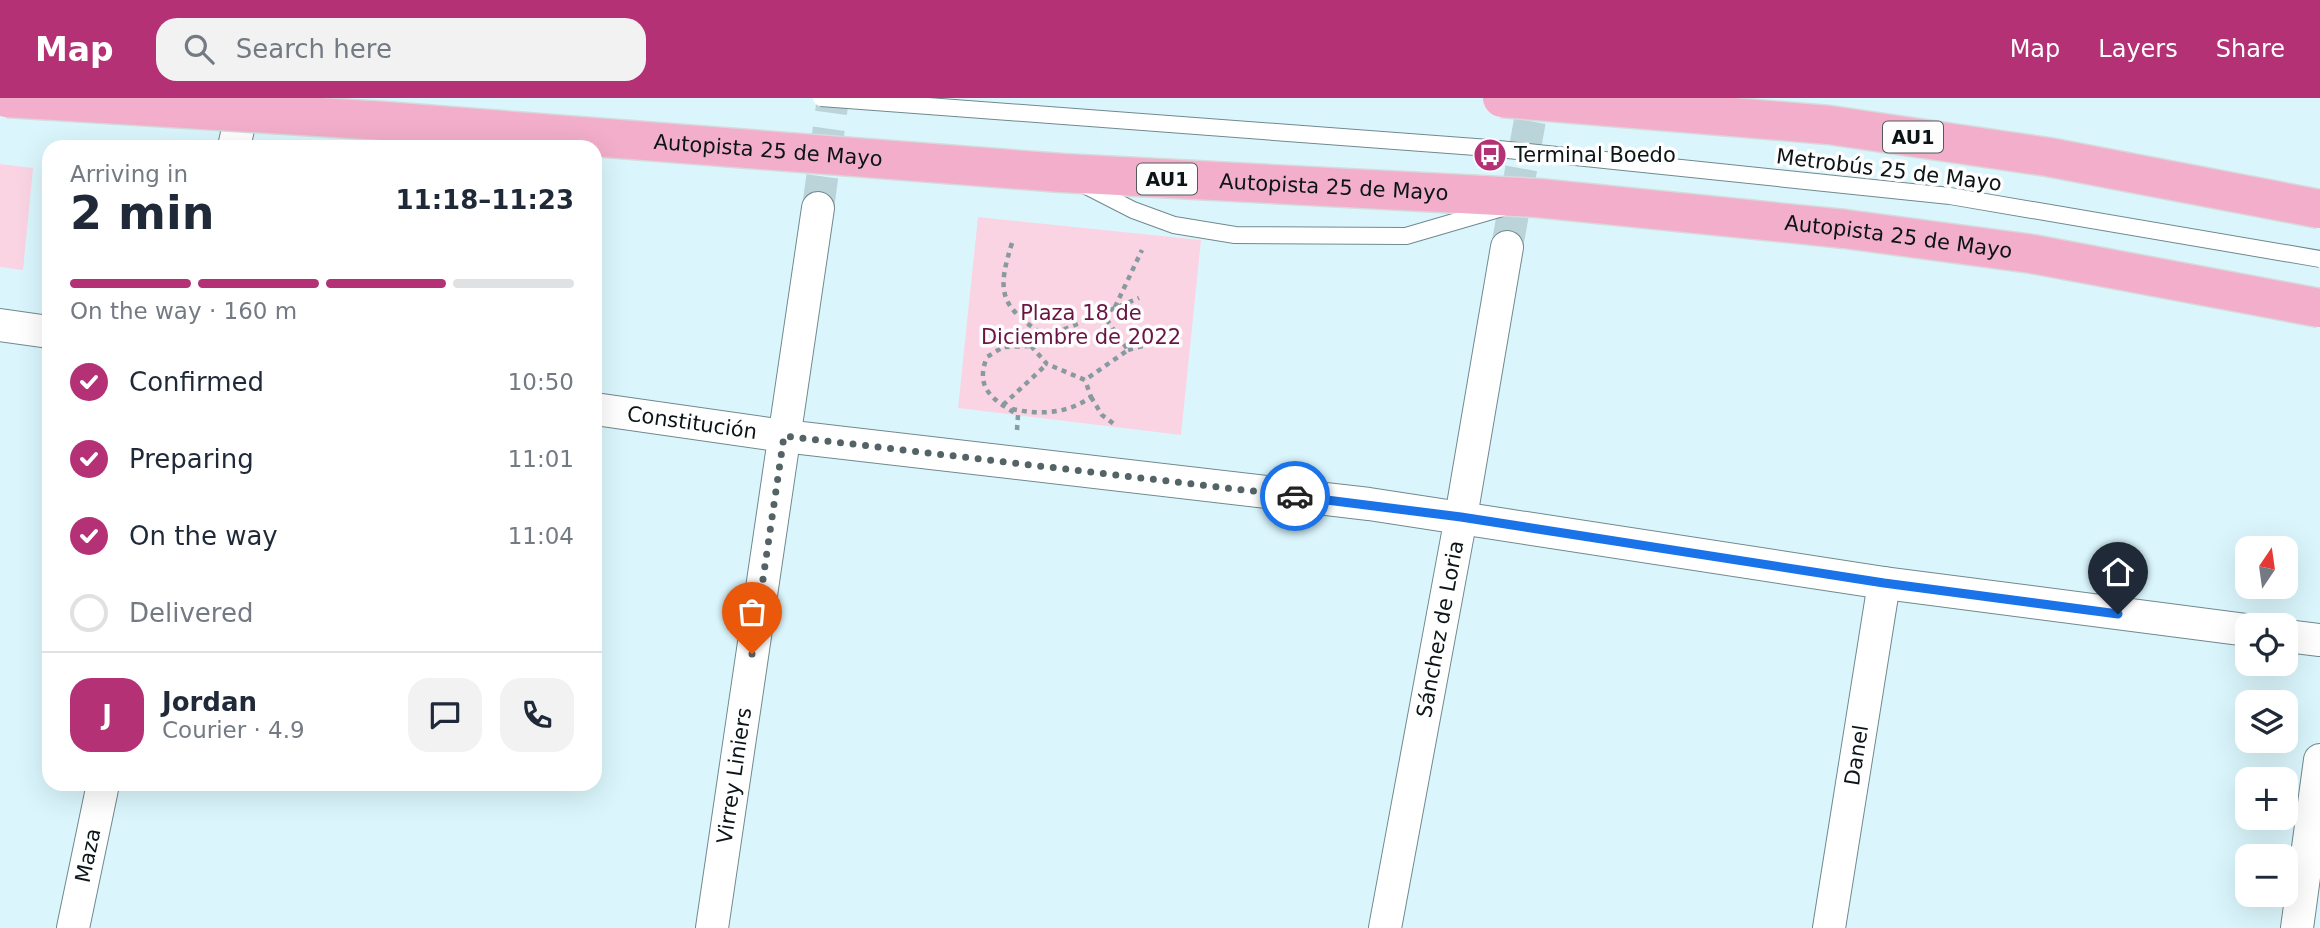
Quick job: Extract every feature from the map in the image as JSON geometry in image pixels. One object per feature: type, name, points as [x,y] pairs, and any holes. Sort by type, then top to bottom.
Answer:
[{"type":"highway","name":"Autopista 25 de Mayo","points":[[8,98],[384,121],[1062,173],[1538,198],[1845,229],[2032,254],[2320,309]]},
{"type":"highway","name":"AU1","points":[[1502,98],[1829,125],[2048,157],[2320,209]]},
{"type":"street","points":[[236,140],[245,98]]},
{"type":"street","name":"Virrey Liniers","points":[[712,928],[818,208]]},
{"type":"street","name":"Sánchez de Loria","points":[[1385,928],[1461,517],[1507,247]]},
{"type":"street","points":[[0,325],[42,331]]},
{"type":"street","name":"Constitución","points":[[602,410],[784,436],[1461,517],[1884,583],[2235,629]]},
{"type":"street","name":"Danel","points":[[1829,928],[1884,583]]},
{"type":"street","points":[[2298,637],[2320,640]]},
{"type":"street","points":[[2297,928],[2320,760]]},
{"type":"street","name":"Maza","points":[[73,928],[102,791]]},
{"type":"lane","name":"Metrobús 25 de Mayo","points":[[821,98],[1489,148],[1950,195],[2320,259]]},
{"type":"lane","points":[[1062,173],[1133,210],[1174,225],[1235,235],[1406,236],[1538,198]]},
{"type":"path","points":[[1012,243],[1005,264],[1005,298],[1015,314],[1038,331],[1053,334],[1139,298]]},
{"type":"path","points":[[1115,308],[1142,250]]},
{"type":"path","points":[[1102,313],[1128,350]]},
{"type":"path","points":[[1031,346],[1038,331]]},
{"type":"path","points":[[1085,380],[1128,350],[1150,344],[1171,345]]},
{"type":"path","points":[[1031,346],[1047,364],[1085,380],[1102,415],[1114,424]]},
{"type":"path","points":[[1013,462],[1018,415],[996,401],[986,389],[982,377],[987,357],[1003,347],[1031,346]]},
{"type":"path","points":[[1005,407],[1047,364]]},
{"type":"path","points":[[1005,407],[1048,413],[1091,397]]},
{"type":"green space","points":[[0,164],[33,168],[23,270],[0,267]]},
{"type":"green space","name":"Plaza 18 de Diciembre de 2022","points":[[978,217],[1201,240],[1181,435],[958,408]]},
{"type":"tunnel","points":[[818,208],[833,98]]},
{"type":"tunnel","points":[[1507,247],[1534,98]]},
{"type":"way so far","points":[[752,654],[784,436],[1295,496]]},
{"type":"place","name":"Terminal Boedo","points":[[1490,155]]},
{"type":"route","points":[[1295,496],[1461,517],[1884,583],[2118,614]]}]
